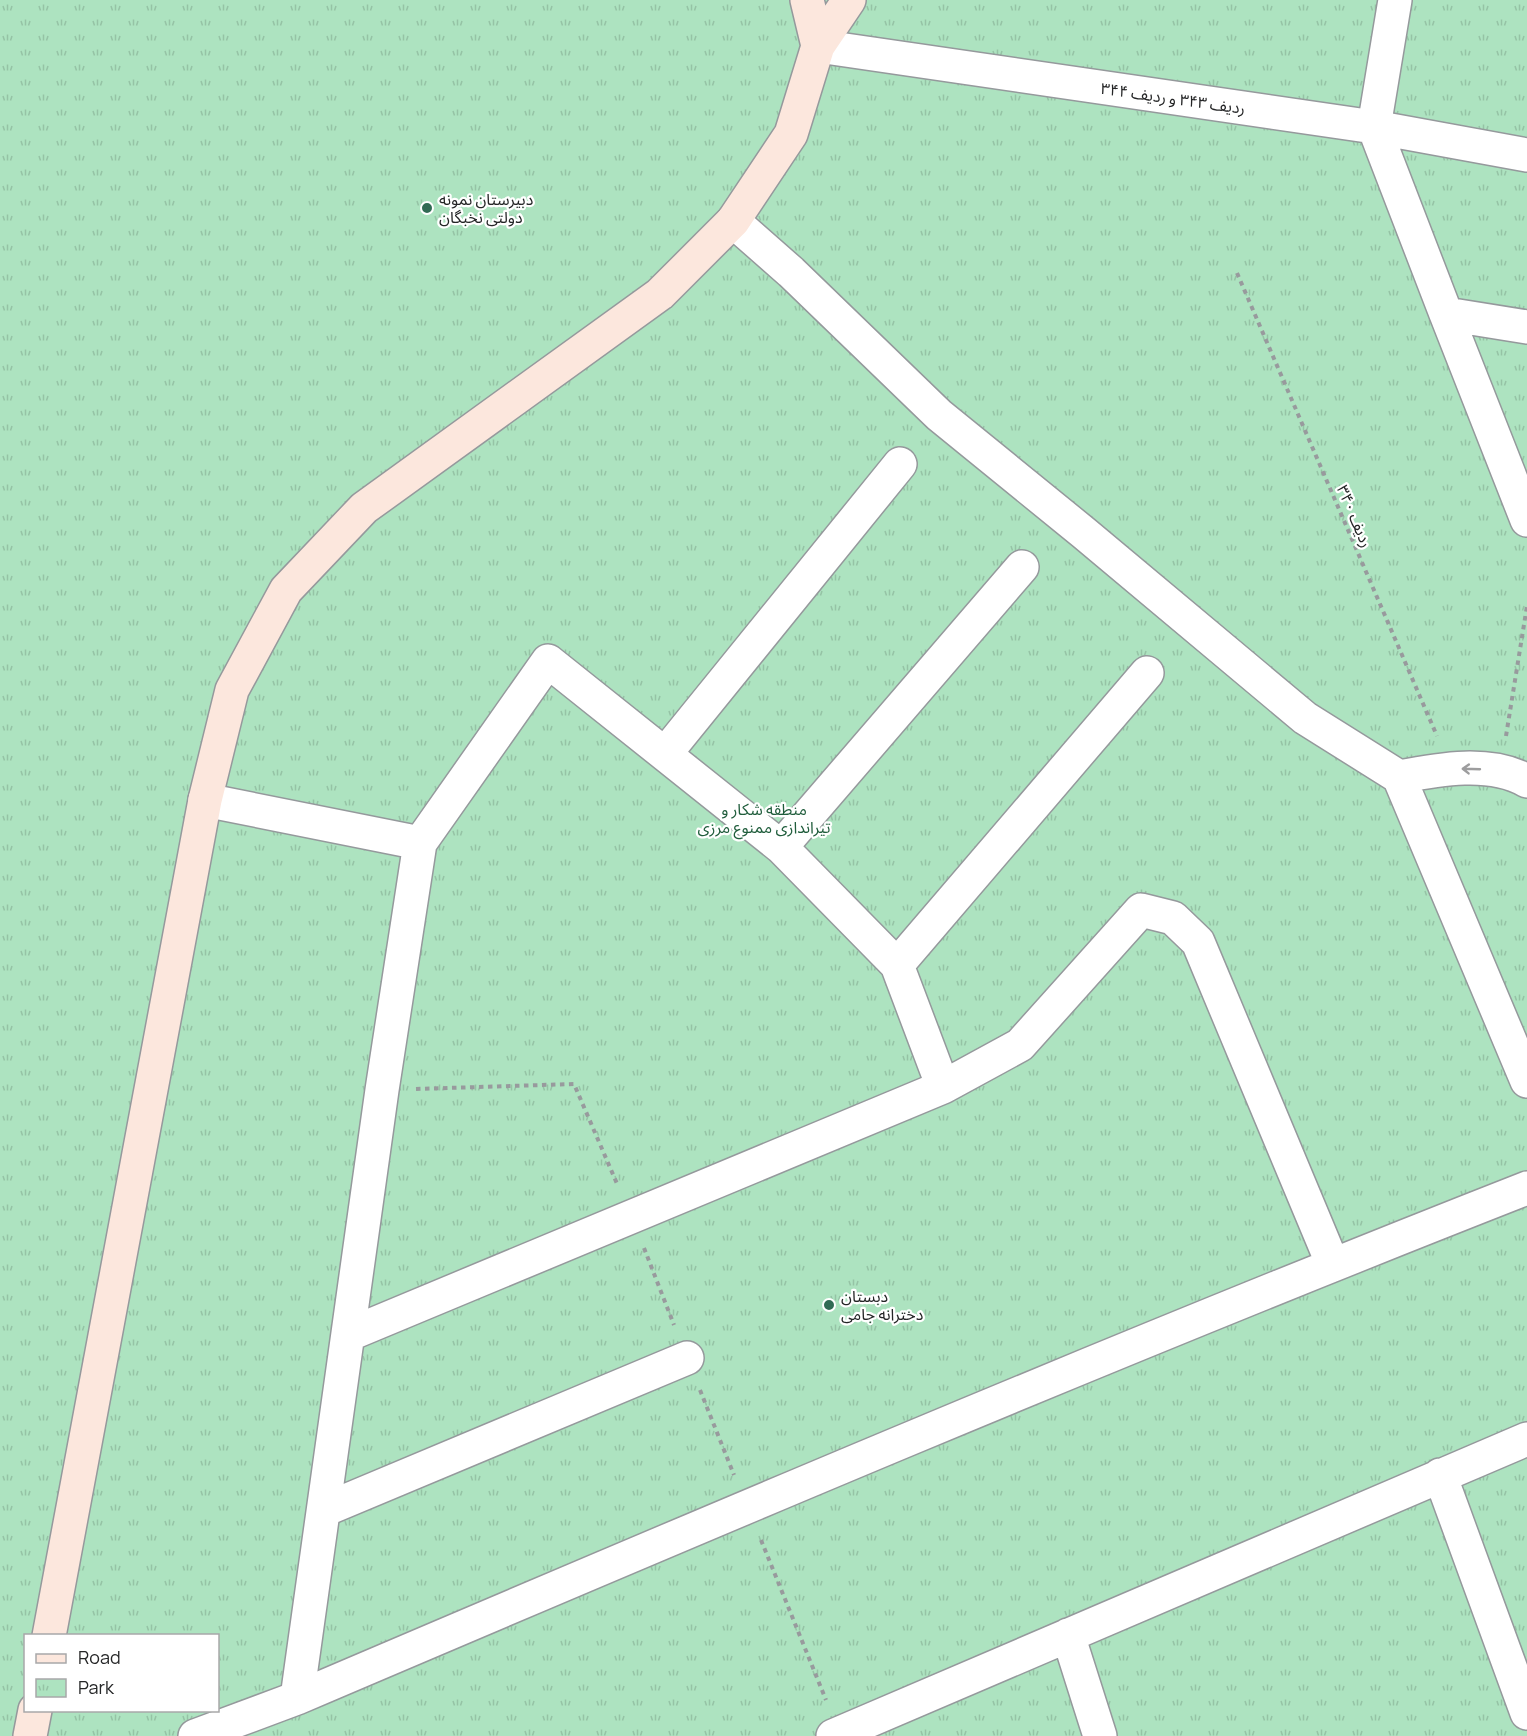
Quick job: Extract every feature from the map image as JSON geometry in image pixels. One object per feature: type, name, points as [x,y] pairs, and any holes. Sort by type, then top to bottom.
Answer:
[{"type":"main road","points":[[807,0],[819,46]]},
{"type":"main road","points":[[49,1634],[205,800],[232,690],[286,590],[364,508],[660,294],[733,221],[790,134],[819,46],[849,0]]},
{"type":"main road","points":[[30,1736],[35,1712]]},
{"type":"street","points":[[1395,0],[1374,128],[1527,520]]},
{"type":"street","name":"ردیف ۳۴۳ و ردیف ۳۴۴","points":[[819,46],[1374,128],[1527,154]]},
{"type":"street","points":[[733,221],[791,272],[939,415],[1093,540],[1305,718],[1399,777],[1527,1082]]},
{"type":"street","points":[[1446,314],[1527,327]]},
{"type":"street","points":[[665,754],[900,464]]},
{"type":"street","points":[[781,847],[1022,567]]},
{"type":"street","points":[[297,1698],[350,1334],[382,1090],[420,843],[548,661],[781,847],[897,965],[943,1087]]},
{"type":"street","points":[[897,965],[1147,673]]},
{"type":"street","points":[[1399,777],[1467,768],[1514,776]]},
{"type":"street","points":[[205,800],[420,843]]},
{"type":"street","points":[[350,1334],[943,1087],[1020,1045],[1141,910],[1173,918],[1198,942],[1333,1264]]},
{"type":"street","points":[[195,1736],[297,1698],[747,1506],[1333,1264],[1527,1188]]},
{"type":"street","points":[[324,1510],[687,1358]]},
{"type":"street","points":[[833,1736],[1527,1439]]},
{"type":"street","points":[[1440,1475],[1527,1713]]},
{"type":"street","points":[[1068,1635],[1100,1736]]},
{"type":"path","name":"ردیف ۳۴۰","points":[[1237,273],[1452,770]]},
{"type":"path","points":[[1514,776],[1527,606]]},
{"type":"green space","name":"منطقه شکار و تیراندازی ممنوع مرزی","points":[[0,0],[1527,0],[1527,1736],[0,1736]]},
{"type":"place","name":"دبیرستان نمونه دولتی نخبگان","points":[[427,208]]},
{"type":"place","name":"دبستان دخترانه جامی","points":[[829,1305]]}]
